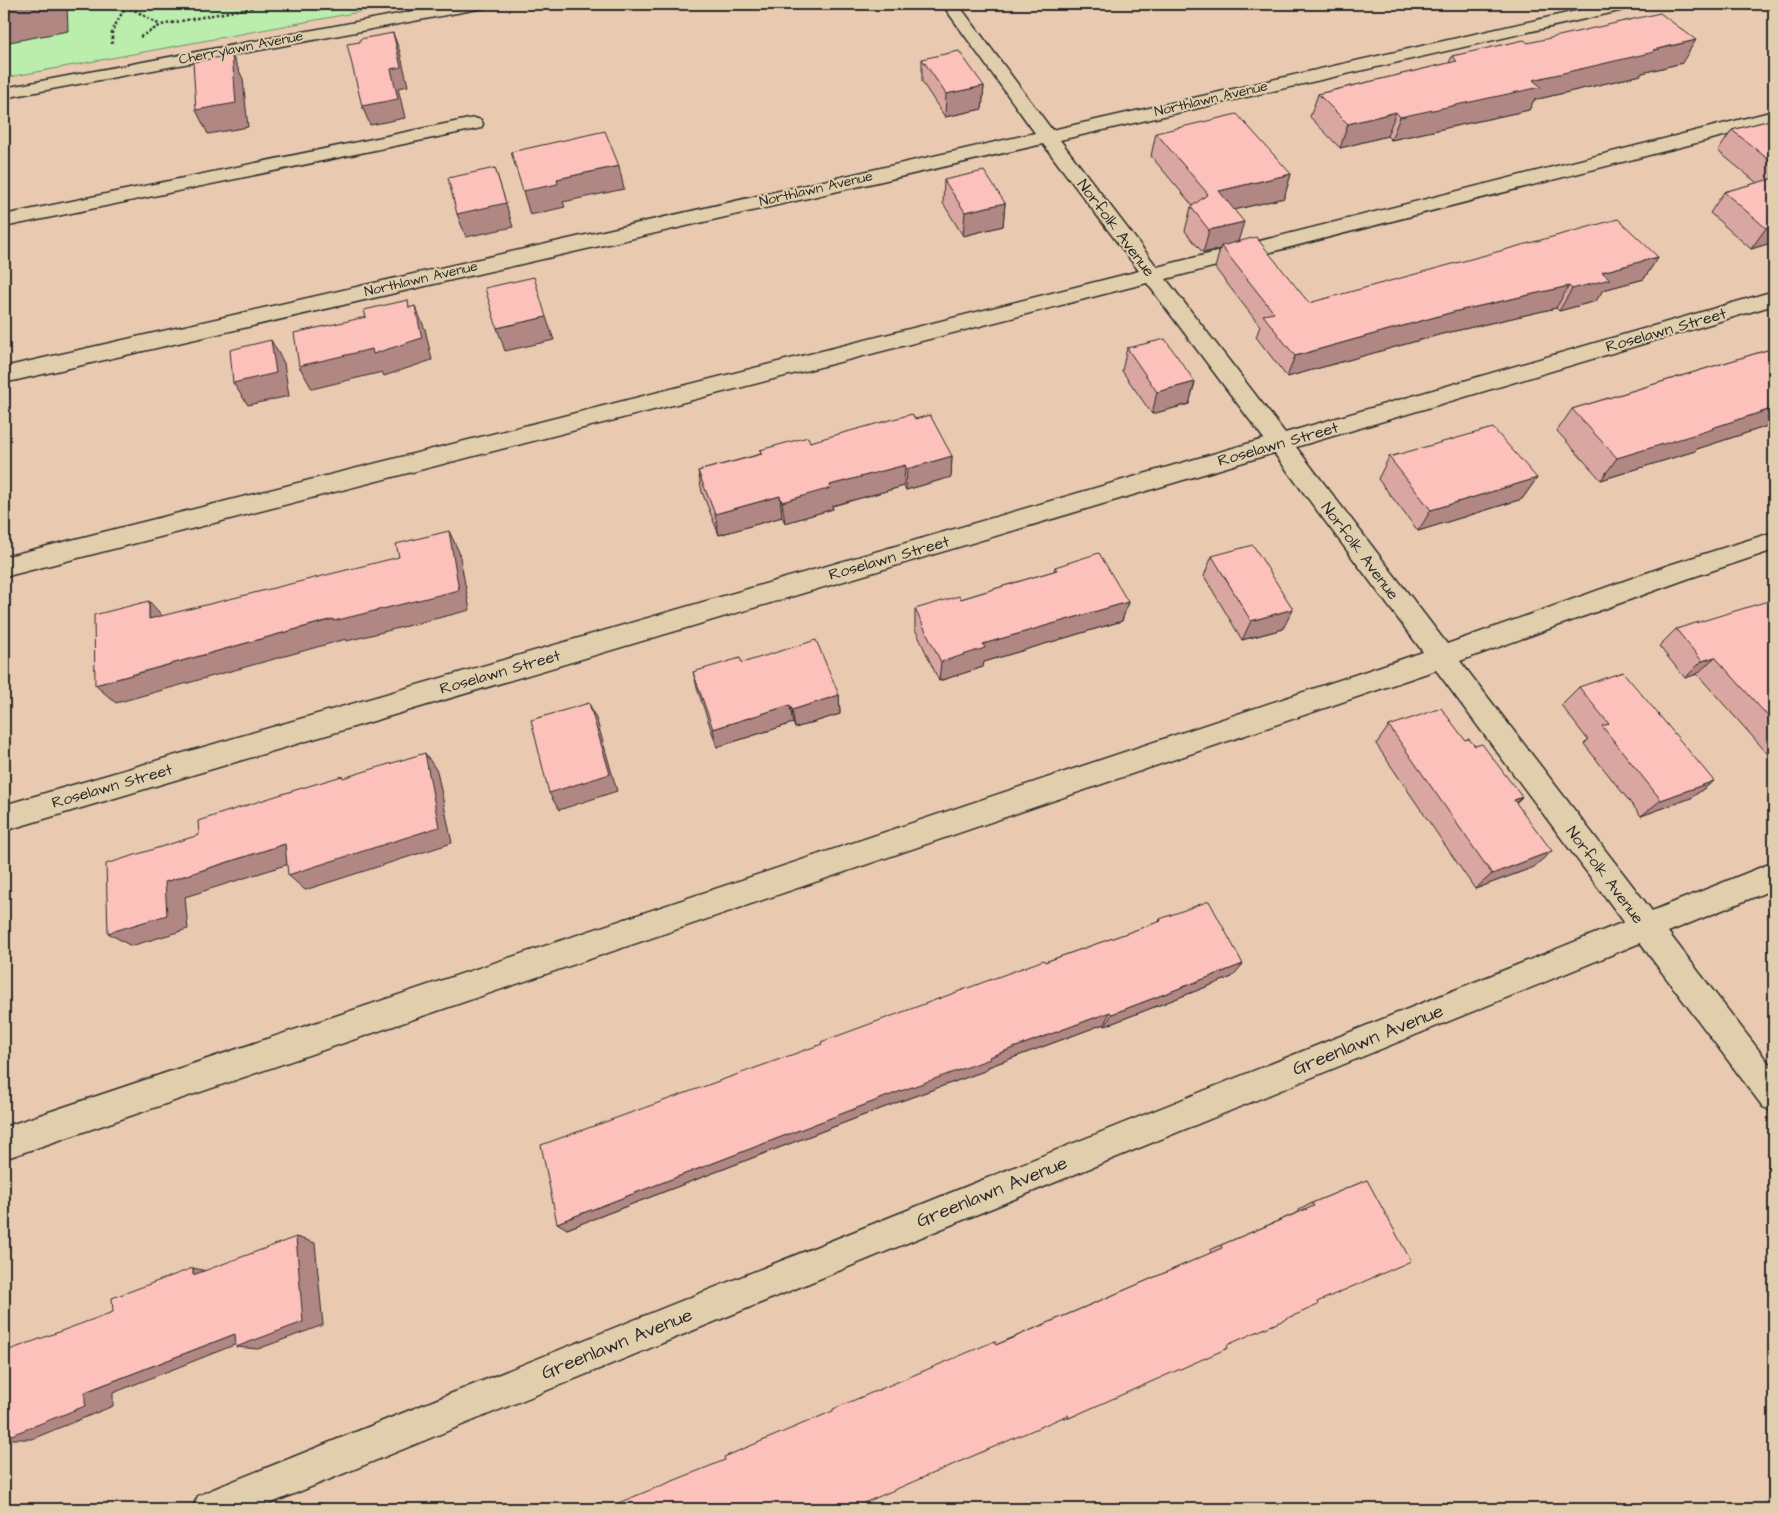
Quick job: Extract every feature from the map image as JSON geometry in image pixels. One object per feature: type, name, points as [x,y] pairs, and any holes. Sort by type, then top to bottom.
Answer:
[{"type":"street","name":"Cherrylawn Avenue","points":[[4,93],[478,4]]},
{"type":"street","name":"Norfolk Avenue","points":[[950,4],[1046,136],[1774,1096]]},
{"type":"street","name":"Northlawn Avenue","points":[[4,375],[1628,4]]},
{"type":"street","points":[[4,567],[1774,117]]},
{"type":"street","points":[[4,221],[474,124]]},
{"type":"street","name":"Roselawn Street","points":[[4,818],[1774,298]]},
{"type":"street","points":[[4,1143],[1440,657],[1678,572],[1774,541]]},
{"type":"street","name":"Greenlawn Avenue","points":[[210,1509],[1774,875]]},
{"type":"path","points":[[135,40],[161,25],[254,7],[258,4]]},
{"type":"path","points":[[113,45],[112,31],[126,5],[161,25]]},
{"type":"green space","points":[[4,4],[402,4],[4,78]]},
{"type":"building","points":[[1660,13],[1696,40],[1653,50],[1654,52],[1533,80],[1541,87],[1400,117],[1396,112],[1348,124],[1318,94],[1457,61],[1452,56],[1524,40],[1528,43]]},
{"type":"building","points":[[393,33],[401,67],[391,69],[398,99],[362,106],[347,44],[360,42],[360,39]]},
{"type":"building","points":[[959,51],[984,86],[946,94],[922,59]]},
{"type":"building","points":[[232,55],[236,103],[196,110],[193,62]]},
{"type":"building","points":[[1237,114],[1291,174],[1219,191],[1244,222],[1209,230],[1191,207],[1208,194],[1156,133]]},
{"type":"building","points":[[1774,119],[1774,164],[1732,130]]},
{"type":"building","points":[[605,131],[619,166],[557,179],[558,184],[523,191],[511,152]]},
{"type":"building","points":[[495,168],[506,203],[457,214],[448,178]]},
{"type":"building","points":[[984,171],[1005,203],[965,212],[944,180]]},
{"type":"building","points":[[1774,178],[1774,226],[1766,228],[1724,192]]},
{"type":"building","points":[[1618,219],[1658,257],[1602,272],[1610,279],[1572,289],[1569,286],[1453,312],[1295,356],[1263,315],[1274,313],[1221,246],[1256,237],[1309,303]]},
{"type":"building","points":[[534,277],[546,317],[497,328],[485,288]]},
{"type":"building","points":[[408,300],[409,308],[415,306],[422,338],[373,354],[372,349],[299,366],[294,333],[366,317],[364,310]]},
{"type":"building","points":[[1165,339],[1195,382],[1157,392],[1127,348]]},
{"type":"building","points":[[271,340],[276,373],[233,383],[230,350]]},
{"type":"building","points":[[1774,348],[1774,408],[1617,458],[1572,409]]},
{"type":"building","points":[[912,414],[915,419],[930,415],[952,456],[907,469],[905,465],[830,485],[831,488],[782,502],[780,496],[715,514],[698,471],[762,454],[760,450],[808,437],[810,442]]},
{"type":"building","points":[[1493,428],[1537,478],[1431,510],[1389,457]]},
{"type":"building","points":[[449,531],[459,590],[334,621],[333,619],[95,685],[94,615],[149,601],[149,619],[399,557],[396,544]]},
{"type":"building","points":[[1253,545],[1293,609],[1251,621],[1212,556]]},
{"type":"building","points":[[1099,553],[1128,602],[983,644],[985,648],[941,662],[915,609],[959,596],[961,599],[1057,570],[1055,567]]},
{"type":"building","points":[[1768,601],[1774,608],[1774,723],[1715,657],[1702,661],[1676,629]]},
{"type":"building","points":[[816,640],[839,695],[792,710],[790,705],[713,729],[693,672],[740,658],[742,663]]},
{"type":"building","points":[[1623,672],[1714,781],[1661,800],[1602,726],[1609,724],[1579,687]]},
{"type":"building","points":[[589,703],[610,774],[549,793],[531,720]]},
{"type":"building","points":[[1441,708],[1465,740],[1469,739],[1475,746],[1482,744],[1522,797],[1514,800],[1552,851],[1492,874],[1389,726]]},
{"type":"building","points":[[425,753],[439,827],[288,875],[285,844],[165,882],[167,915],[108,933],[106,864],[199,835],[198,821],[342,776],[343,778]]},
{"type":"building","points":[[1209,901],[1243,964],[1112,1014],[1110,1012],[989,1057],[990,1059],[901,1091],[557,1223],[541,1145],[822,1044],[821,1042],[1044,960],[1045,962],[1161,921],[1160,919]]},
{"type":"building","points":[[1367,1180],[1411,1261],[1317,1302],[1318,1305],[1227,1345],[1228,1348],[1069,1418],[1068,1415],[850,1509],[617,1509],[619,1508],[618,1503],[725,1460],[724,1457],[833,1411],[833,1409],[995,1341],[996,1345],[1132,1287],[1222,1248],[1221,1245],[1314,1206],[1312,1203]]},
{"type":"building","points":[[296,1237],[303,1322],[236,1347],[235,1334],[85,1392],[85,1406],[4,1438],[4,1352],[113,1312],[112,1298],[193,1268],[193,1275]]}]
